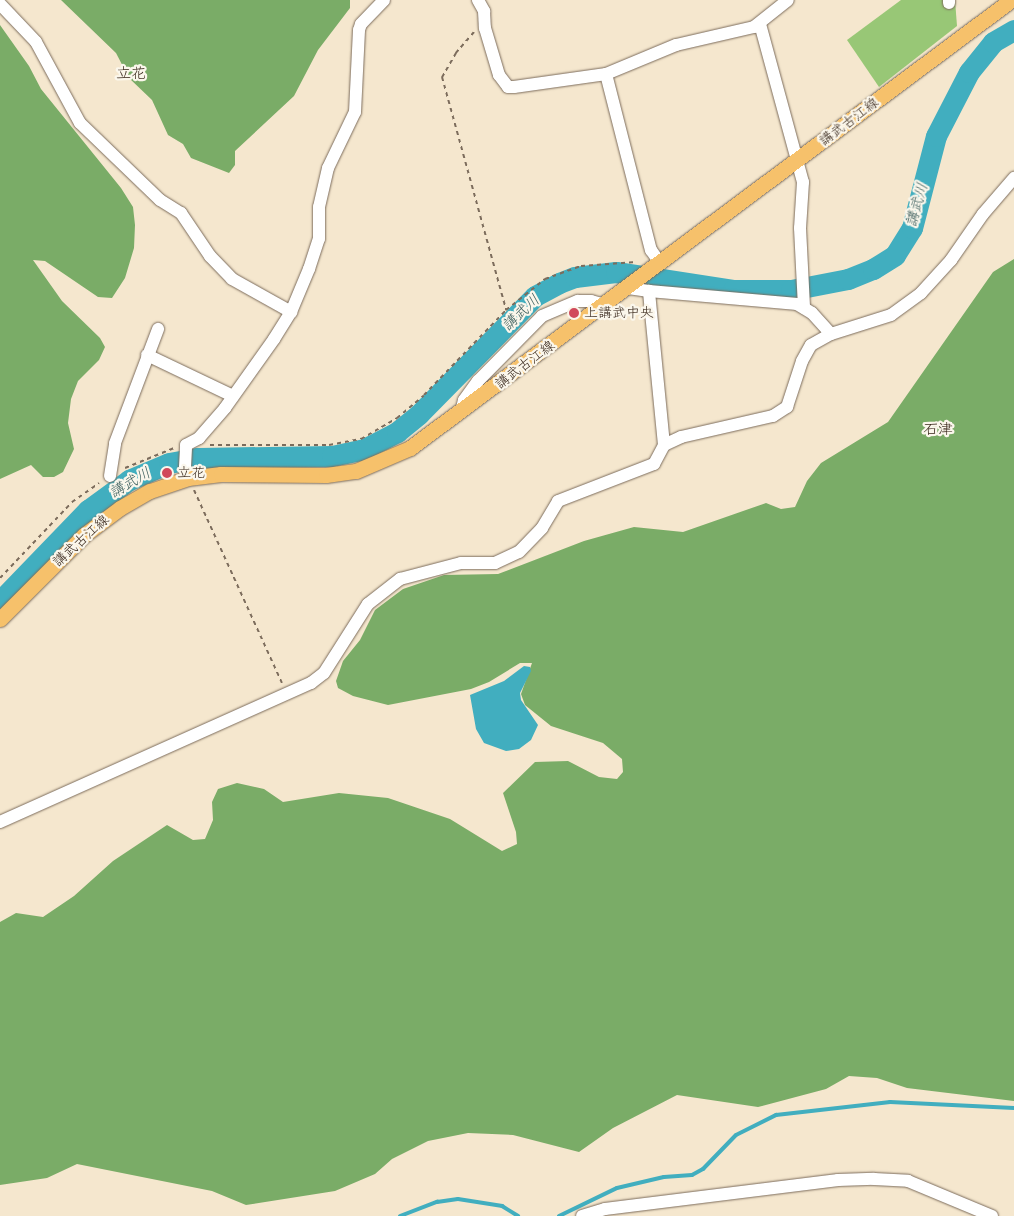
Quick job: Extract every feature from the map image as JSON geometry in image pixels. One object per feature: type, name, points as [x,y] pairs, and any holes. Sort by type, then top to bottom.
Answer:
[{"type":"main road","name":"講武古江線","points":[[0,619],[84,535],[120,508],[187,473],[326,475],[356,471],[410,448],[631,286],[1011,0]]},
{"type":"street","points":[[187,473],[186,448],[199,438],[233,396],[291,312],[319,239],[319,207],[328,168],[355,112],[359,30],[361,24],[384,0]]},
{"type":"street","points":[[478,0],[484,11],[485,28],[499,75],[508,87],[606,74],[676,44],[760,24],[788,0]]},
{"type":"street","points":[[0,4],[36,42],[80,124],[160,200],[181,213],[210,256],[232,279],[291,312]]},
{"type":"street","points":[[760,24],[803,182],[800,228],[804,302],[831,334]]},
{"type":"street","points":[[606,74],[650,250],[657,266]]},
{"type":"street","points":[[664,445],[681,437],[781,412],[790,400],[806,353],[811,345],[831,334],[891,315],[921,293],[951,260],[983,214],[1014,178]]},
{"type":"street","points":[[631,286],[649,291],[751,302],[780,300],[804,302]]},
{"type":"street","points":[[0,822],[288,695],[324,673],[368,604],[388,586],[426,570],[460,563],[495,563],[519,552],[542,528],[558,501],[649,468],[661,456],[664,445],[649,291]]},
{"type":"street","points":[[461,412],[464,400],[478,381],[542,316],[578,301],[591,301],[605,305]]},
{"type":"street","points":[[110,476],[116,443],[158,328]]},
{"type":"street","points":[[147,355],[233,396]]},
{"type":"street","points":[[582,1216],[605,1209],[838,1180],[874,1179],[908,1181],[992,1216]]},
{"type":"path","points":[[485,28],[469,36],[442,77],[506,310]]},
{"type":"path","points":[[0,578],[72,502],[110,476],[137,461],[186,448],[329,445],[361,439],[397,418],[424,395],[506,310],[545,279],[562,271],[599,264],[638,262]]},
{"type":"path","points":[[187,473],[288,695]]},
{"type":"green space","points":[[61,0],[350,0],[350,8],[318,50],[294,96],[235,151],[235,165],[229,173],[191,158],[183,144],[168,135],[152,100],[129,78],[116,53]]},
{"type":"green space","points":[[901,0],[955,0],[957,26],[879,87],[847,40]]},
{"type":"green space","points":[[0,25],[29,66],[41,89],[121,188],[133,207],[135,225],[134,248],[125,278],[112,298],[98,297],[45,261],[33,260],[62,301],[100,338],[105,347],[99,360],[78,381],[71,399],[68,423],[74,449],[63,472],[54,477],[43,477],[31,465],[0,479]]},
{"type":"green space","points":[[1014,259],[1014,1101],[907,1088],[877,1078],[849,1076],[826,1089],[758,1107],[677,1095],[613,1128],[579,1152],[513,1135],[468,1133],[428,1141],[392,1159],[375,1174],[335,1191],[246,1205],[212,1191],[77,1164],[47,1178],[0,1185],[0,922],[16,913],[43,917],[74,896],[113,861],[167,825],[193,840],[205,839],[213,820],[212,802],[218,789],[237,783],[264,789],[283,802],[339,793],[388,798],[450,819],[502,851],[517,844],[516,832],[503,793],[535,762],[568,761],[599,777],[617,779],[623,772],[622,759],[603,743],[551,726],[525,705],[521,694],[532,663],[520,663],[489,682],[471,689],[388,705],[353,696],[338,688],[336,681],[343,661],[360,640],[375,610],[403,589],[444,575],[498,574],[584,541],[634,527],[683,532],[766,503],[781,509],[795,507],[807,481],[821,463],[888,422],[993,272]]},
{"type":"water","points":[[524,666],[530,667],[531,671],[520,693],[521,700],[538,725],[531,740],[519,749],[506,751],[484,743],[476,729],[470,695],[504,681]]},
{"type":"waterway","name":"講武川","points":[[0,601],[88,510],[129,480],[169,463],[198,458],[332,456],[364,449],[397,432],[419,414],[535,296],[559,283],[575,277],[616,272],[733,290],[791,290],[848,279],[873,269],[895,255],[912,228],[936,136],[969,72],[993,42],[1014,30]]},
{"type":"waterway","points":[[559,1216],[617,1188],[664,1177],[692,1175],[703,1169],[736,1135],[776,1115],[890,1102],[1014,1108]]},
{"type":"waterway","points":[[400,1216],[437,1202],[458,1199],[502,1206],[518,1216]]},
{"type":"place","name":"上講武中央","points":[[574,313]]},
{"type":"place","name":"立花","points":[[167,473]]},
{"type":"district","name":"立花","points":[[131,74]]},
{"type":"district","name":"石津","points":[[938,430]]}]
